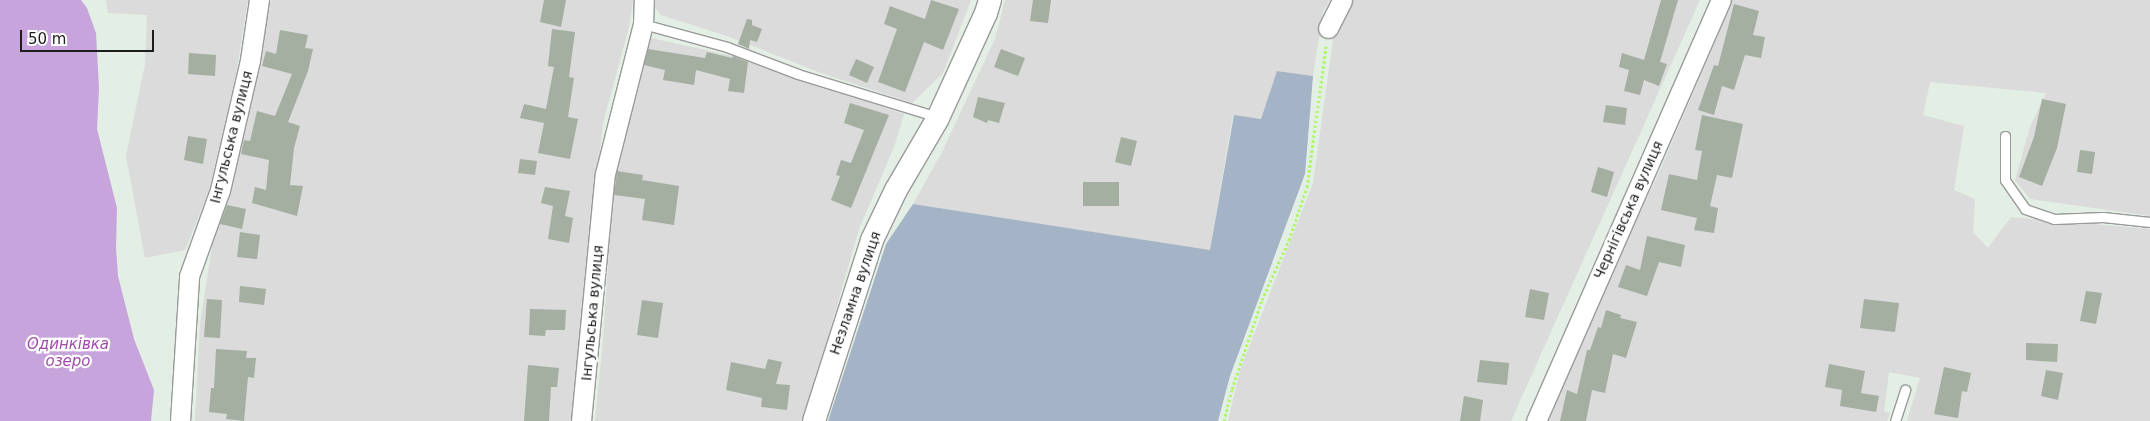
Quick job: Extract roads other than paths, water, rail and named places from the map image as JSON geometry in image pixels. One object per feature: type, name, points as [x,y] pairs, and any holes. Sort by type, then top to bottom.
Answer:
[{"type":"street","name":"Інгульська вулиця","points":[[180,421],[189,276],[220,190],[250,60],[259,0]]},
{"type":"street","name":"Інгульська вулиця","points":[[581,421],[605,174],[643,24],[644,0]]},
{"type":"street","name":"Незламна вулиця","points":[[814,421],[872,240],[896,190],[938,118],[986,13],[990,0]]},
{"type":"street","points":[[1328,28],[1342,0]]},
{"type":"street","name":"Чернігівська вулиця","points":[[1536,421],[1721,0]]},
{"type":"lane","points":[[643,24],[727,47],[798,74],[938,118]]},
{"type":"lane","points":[[2005,136],[2005,180],[2025,209],[2054,219],[2103,217],[2150,222]]},
{"type":"lane","points":[[1895,421],[1905,390]]},
{"type":"water","name":"Одинківка озеро","points":[[0,0],[81,0],[87,8],[96,33],[99,88],[97,129],[117,208],[116,248],[118,276],[134,339],[154,390],[151,421],[0,421]]}]
